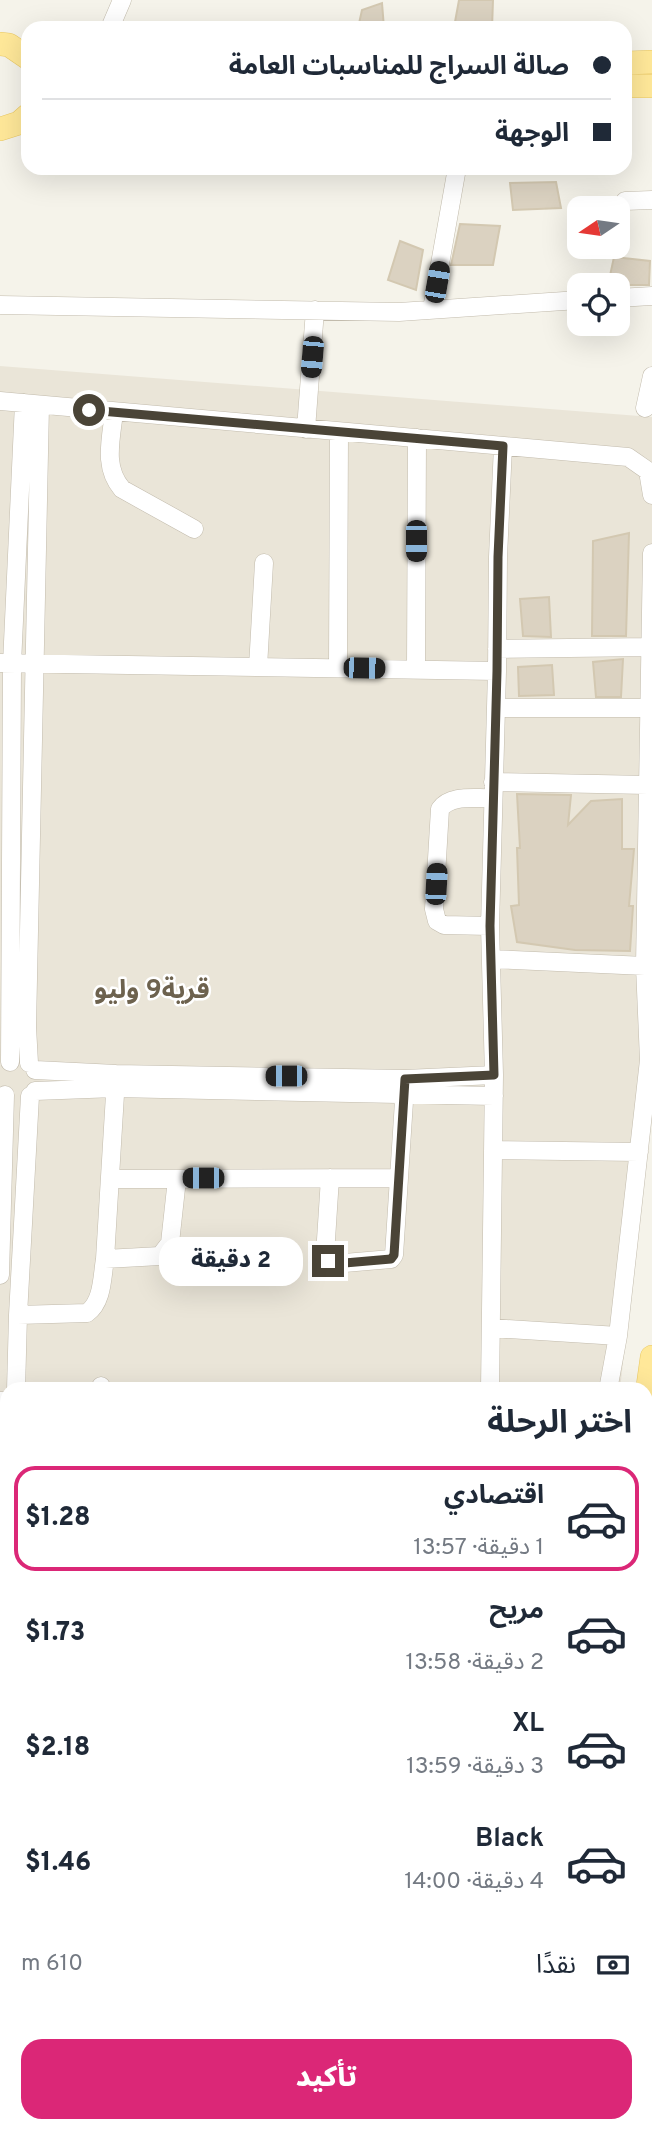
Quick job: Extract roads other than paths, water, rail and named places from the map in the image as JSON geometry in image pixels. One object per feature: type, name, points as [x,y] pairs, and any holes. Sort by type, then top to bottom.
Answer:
[{"type":"main road","points":[[632,63],[652,62]]},
{"type":"main road","points":[[632,86],[652,86]]},
{"type":"main road","points":[[649,1382],[652,1357]]},
{"type":"street","points":[[113,21],[122,0]]},
{"type":"street","points":[[432,309],[456,175]]},
{"type":"street","points":[[630,201],[652,200]]},
{"type":"street","points":[[630,297],[652,296]]},
{"type":"street","points":[[0,305],[399,312],[567,301]]},
{"type":"street","points":[[306,429],[315,310]]},
{"type":"street","points":[[645,408],[652,376]]},
{"type":"street","points":[[0,401],[628,457],[648,471],[652,495]]},
{"type":"street","points":[[32,404],[6,663],[3,1068],[19,1060],[32,1067],[116,1081],[405,1087],[494,1096]]},
{"type":"street","points":[[16,1382],[32,1093],[38,1081],[32,1067],[27,1027],[33,664],[32,404]]},
{"type":"street","points":[[114,412],[109,466],[113,479],[122,489],[194,529]]},
{"type":"street","points":[[338,668],[339,432]]},
{"type":"street","points":[[416,669],[417,438]]},
{"type":"street","points":[[490,1382],[494,1075],[490,926],[503,446]]},
{"type":"street","points":[[609,1382],[618,1336],[649,1060],[645,966],[652,554]]},
{"type":"street","points":[[258,667],[264,563]]},
{"type":"street","points":[[497,649],[650,647]]},
{"type":"street","points":[[6,663],[497,671]]},
{"type":"street","points":[[496,708],[649,708]]},
{"type":"street","points":[[490,926],[444,925],[437,921],[434,909],[440,808],[444,802],[492,790],[648,785]]},
{"type":"street","points":[[491,959],[645,966]]},
{"type":"street","points":[[405,1087],[494,1075]]},
{"type":"street","points":[[2,1092],[15,1100],[32,1093],[116,1081]]},
{"type":"street","points":[[18,1315],[87,1313],[98,1300],[105,1259],[116,1081]]},
{"type":"street","points":[[330,1178],[325,1255],[328,1261],[333,1264],[391,1259],[394,1255],[405,1087]]},
{"type":"street","points":[[0,1275],[2,1092]]},
{"type":"street","points":[[493,1150],[639,1152]]},
{"type":"street","points":[[110,1179],[399,1178]]},
{"type":"street","points":[[105,1259],[160,1256],[165,1251],[170,1243],[177,1179]]},
{"type":"street","points":[[491,1328],[618,1336]]},
{"type":"district","name":"قرية9 وليو","points":[[152,989]]}]
